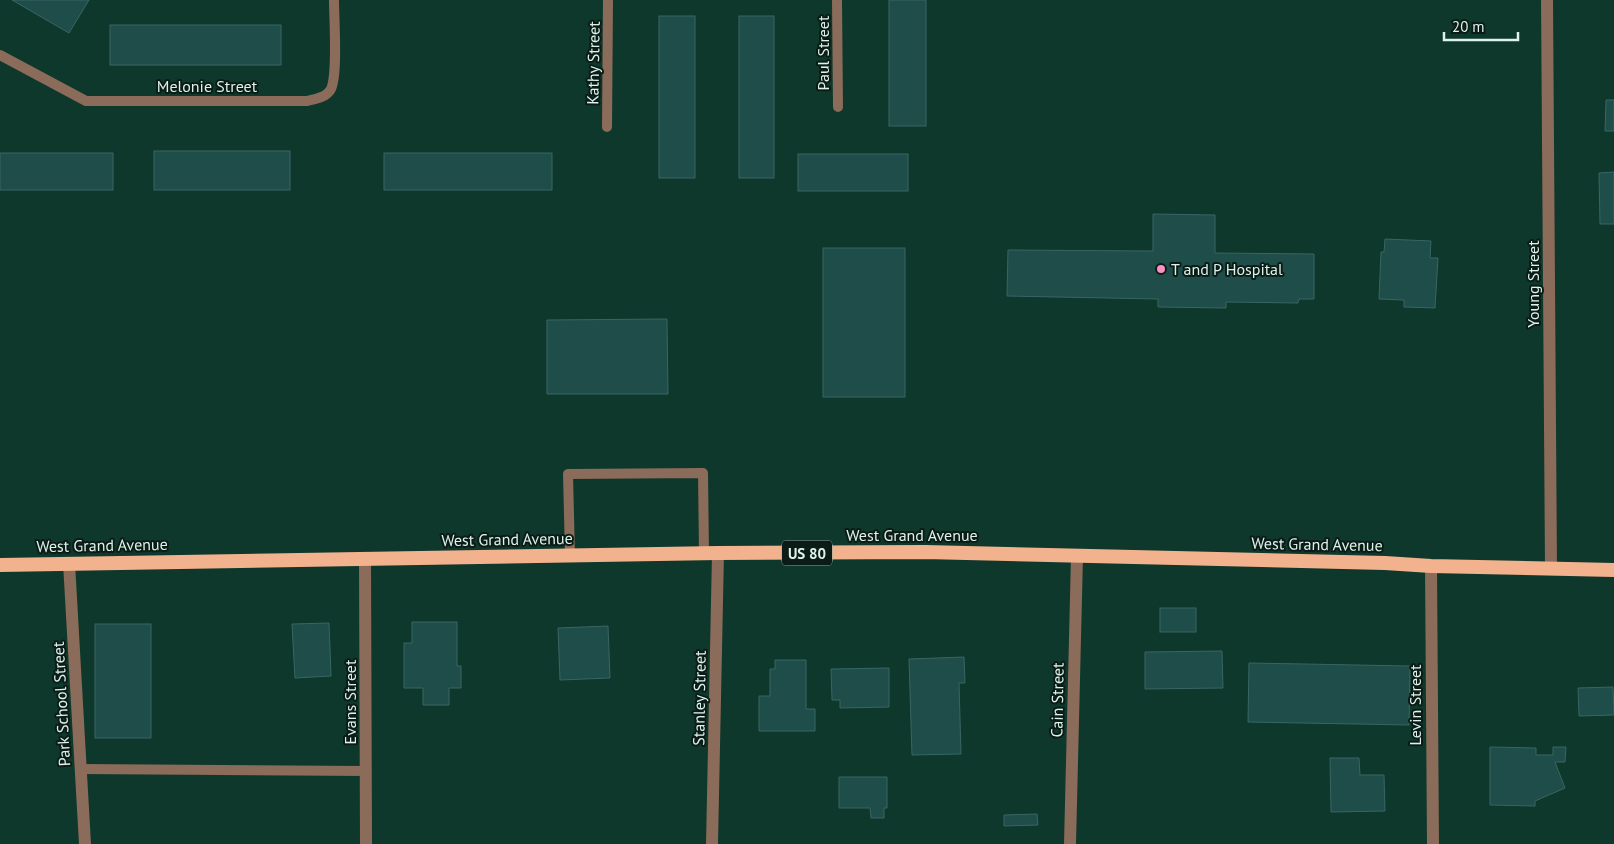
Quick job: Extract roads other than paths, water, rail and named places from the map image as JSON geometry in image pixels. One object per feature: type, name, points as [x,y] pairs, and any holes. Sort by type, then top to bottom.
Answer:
[{"type":"highway","name":"West Grand Avenue","points":[[0,565],[711,553],[926,552],[1614,570]]},
{"type":"street","name":"Young Street","points":[[1546,0],[1552,568]]},
{"type":"street","name":"Stanley Street","points":[[711,553],[712,844]]},
{"type":"street","name":"Cain Street","points":[[1070,844],[1077,556]]},
{"type":"street","name":"Evans Street","points":[[365,559],[366,844]]},
{"type":"street","name":"Park School Street","points":[[69,563],[85,844]]},
{"type":"street","name":"Levin Street","points":[[1431,566],[1433,844]]},
{"type":"lane","name":"Melonie Street","points":[[0,55],[86,101],[308,102],[321,98],[330,91],[334,76],[334,0]]},
{"type":"lane","name":"Kathy Street","points":[[607,127],[608,0]]},
{"type":"lane","name":"Paul Street","points":[[837,0],[838,107]]},
{"type":"lane","points":[[570,556],[568,474],[703,473],[711,553]]},
{"type":"lane","points":[[81,769],[366,771]]},
{"type":"place","name":"T and P Hospital","points":[[1161,269]]}]
